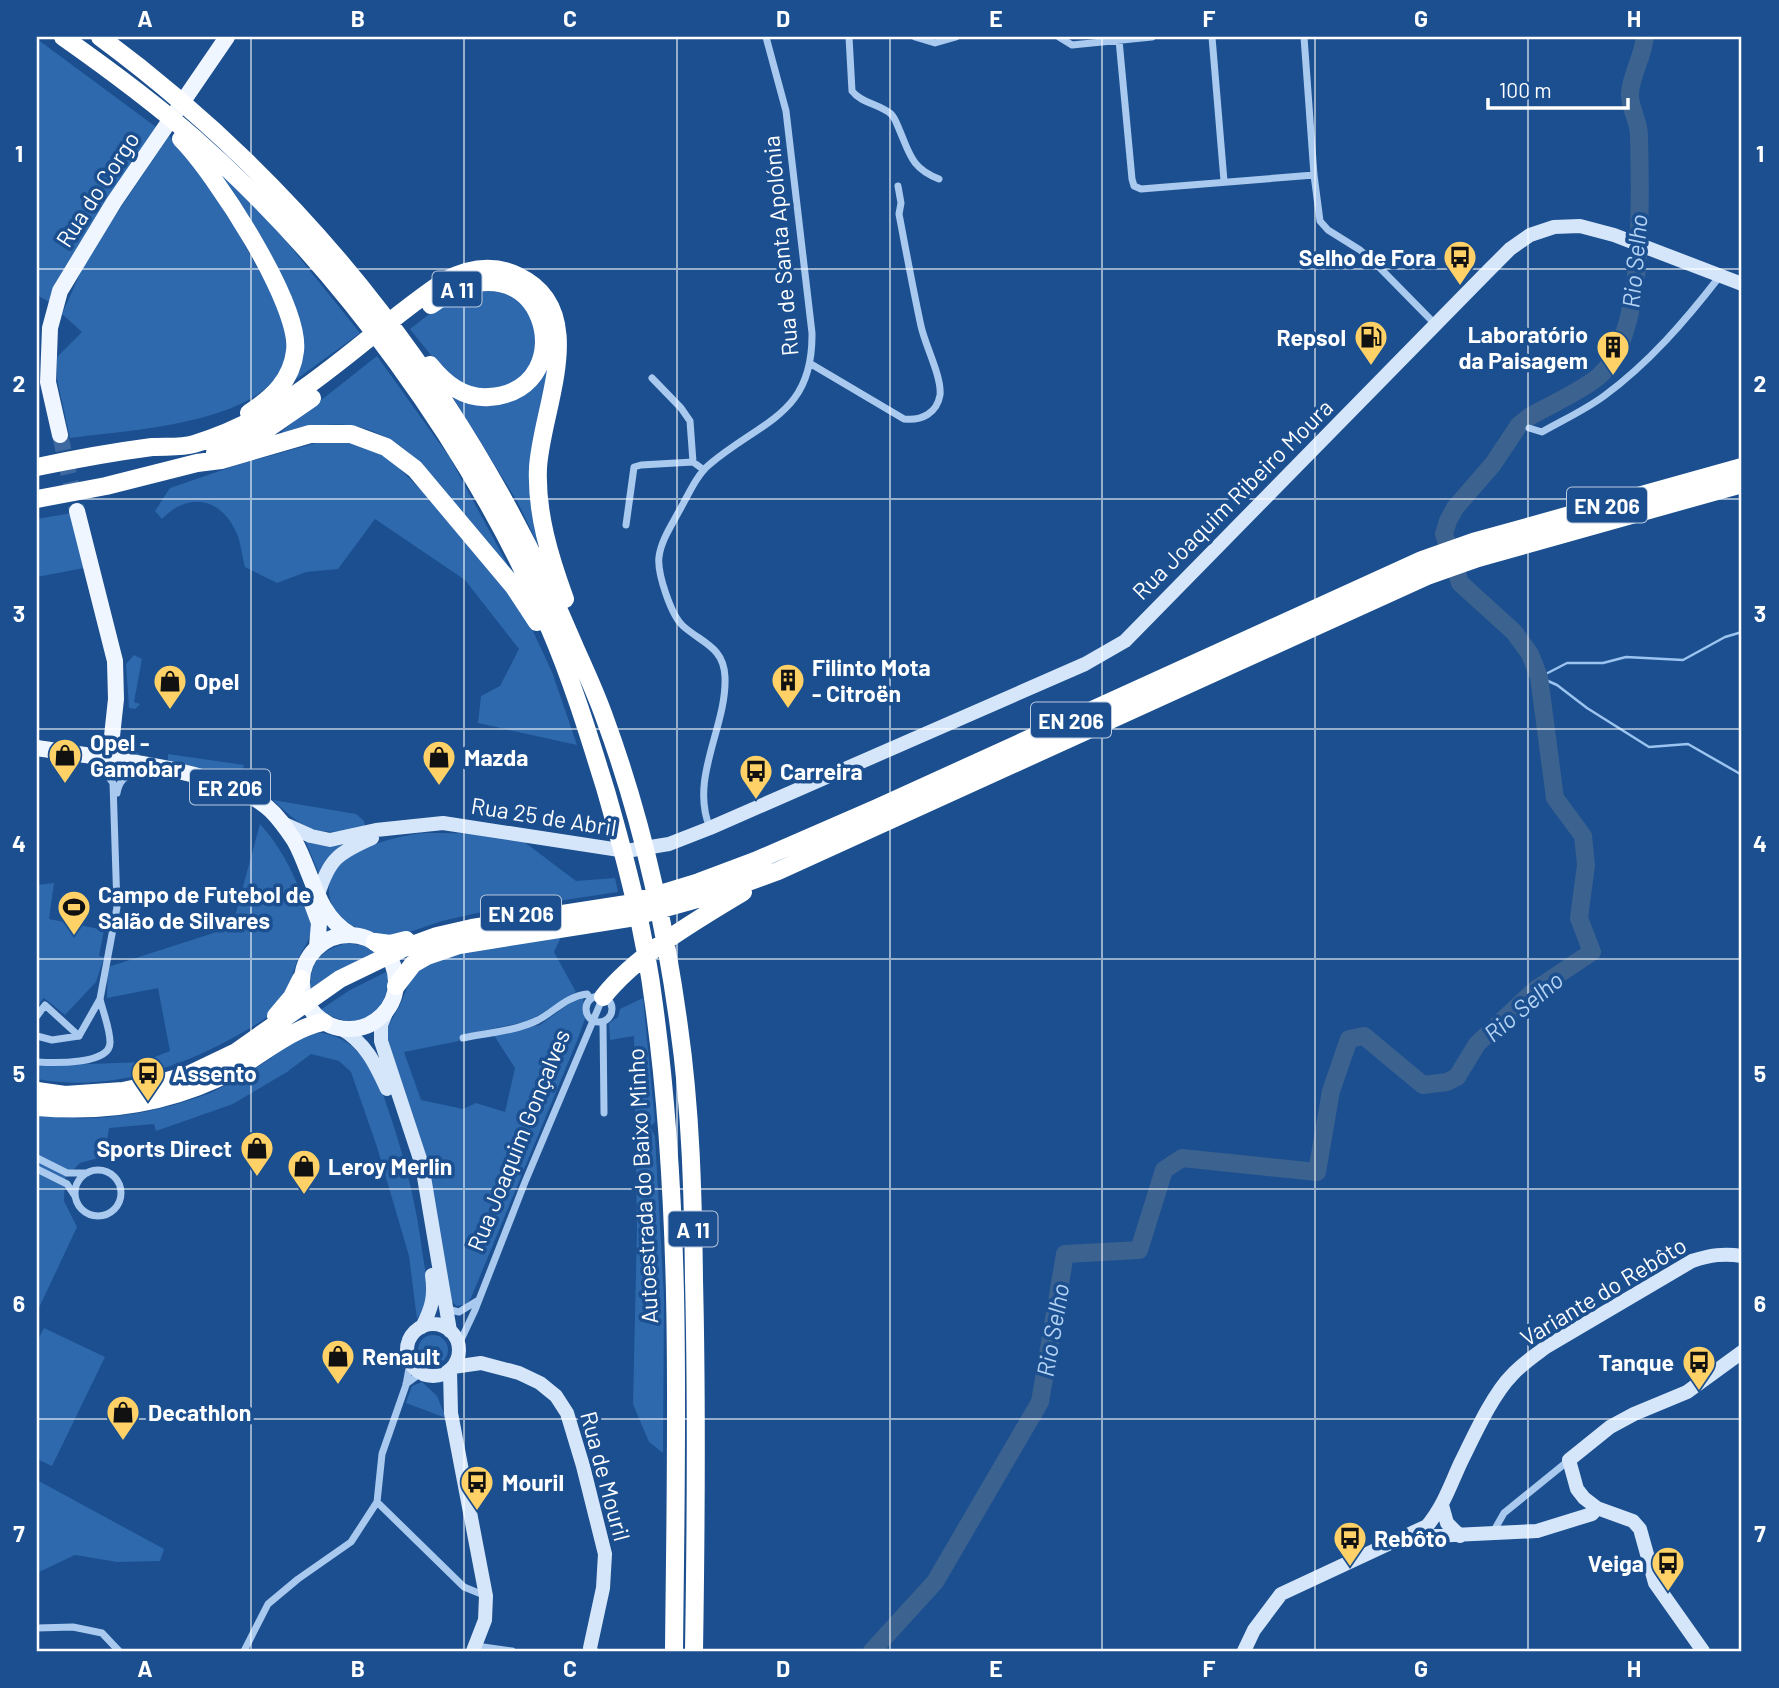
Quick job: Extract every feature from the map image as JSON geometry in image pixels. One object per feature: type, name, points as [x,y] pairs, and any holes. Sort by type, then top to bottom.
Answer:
[{"type":"highway","name":"Autoestrada do Baixo Minho","points":[[63,37],[169,116],[243,184],[314,259],[394,359],[457,452],[499,524],[550,629],[591,745],[627,871],[650,975],[658,1032],[671,1185],[676,1429],[674,1651]]},
{"type":"highway","name":"Autoestrada do Baixo Minho","points":[[100,37],[178,98],[254,168],[327,244],[375,302],[471,444],[520,530],[597,695],[612,738],[657,903],[680,1030],[689,1117],[697,1428],[694,1651]]},
{"type":"highway","points":[[118,78],[185,144],[211,175],[280,292],[296,335],[292,366],[286,380],[269,399],[233,420],[154,447]]},
{"type":"highway","points":[[37,467],[154,447],[191,445],[265,416],[328,372],[432,289],[458,274],[485,269],[501,270],[525,279],[545,297],[552,308],[559,333],[557,361],[538,468],[540,505],[552,562],[597,695]]},
{"type":"highway","name":"A 11","points":[[197,463],[289,415],[434,303],[461,286],[488,282],[516,290],[536,308],[541,318],[545,343],[534,373],[524,383],[512,392],[497,397],[478,398],[450,386],[419,351],[405,344]]},
{"type":"highway","name":"A 11","points":[[37,499],[221,460],[310,434],[351,435],[386,447],[401,456],[429,483],[520,596],[543,633],[583,720]]},
{"type":"highway","name":"EN 206","points":[[396,986],[413,964],[459,945],[629,918],[1425,568],[1742,467]]},
{"type":"highway","name":"EN 206","points":[[1475,550],[1742,484]]},
{"type":"highway","name":"EN 206","points":[[379,946],[487,919],[672,899],[778,871],[1425,568]]},
{"type":"highway","points":[[597,998],[657,949],[778,871]]},
{"type":"highway","points":[[37,1091],[65,1095],[138,1089],[190,1074],[236,1052],[340,979],[404,948],[437,936],[472,928],[672,899]]},
{"type":"highway","points":[[37,1101],[76,1102],[125,1098],[193,1082],[240,1059],[346,986],[402,958],[440,943],[672,899]]},
{"type":"highway","points":[[37,1085],[77,1088],[121,1084],[157,1077],[191,1065],[222,1051],[268,1023],[283,1010],[301,979]]},
{"type":"highway","points":[[37,1107],[65,1110],[107,1108],[166,1097],[210,1082],[319,1019]]},
{"type":"main road","name":"Rua do Corgo","points":[[60,435],[42,381],[50,328],[60,291],[91,238],[227,37]]},
{"type":"main road","name":"Rua Joaquim Ribeiro Moura","points":[[714,826],[1072,670],[1125,641],[1510,249],[1530,235],[1568,225],[1597,229],[1742,284]]},
{"type":"main road","points":[[77,511],[115,661],[116,699],[112,736],[116,748],[132,768]]},
{"type":"main road","points":[[96,762],[99,753],[112,736]]},
{"type":"main road","name":"Rua 25 de Abril","points":[[37,748],[96,762],[201,777],[233,788],[267,807],[282,823],[302,855],[330,919],[350,934]]},
{"type":"main road","name":"Rua 25 de Abril","points":[[37,757],[96,762]]},
{"type":"main road","name":"Rua 25 de Abril","points":[[132,768],[198,785],[229,796],[261,813],[275,827],[295,859],[318,923],[317,947]]},
{"type":"main road","name":"Rua 25 de Abril","points":[[282,823],[311,836],[330,840],[400,827],[443,824],[626,851],[669,844],[714,826]]},
{"type":"main road","name":"Rua 25 de Abril","points":[[318,895],[335,858],[351,847],[400,827]]},
{"type":"main road","points":[[421,1370],[441,1375],[451,1368],[458,1357],[459,1347],[450,1331],[422,1165],[381,1041],[381,1024],[396,986],[394,966],[379,946],[367,938],[350,934],[327,940],[309,956],[301,979],[305,999],[319,1019],[340,1028],[359,1041],[376,1065],[396,1111],[413,1169],[434,1292],[432,1309],[422,1327],[408,1343],[421,1370],[451,1413]]},
{"type":"main road","points":[[340,1028],[367,1026],[388,1008]]},
{"type":"main road","name":"Variante do Rebôto","points":[[1427,1526],[1443,1505],[1497,1393],[1510,1376],[1546,1347],[1692,1261],[1709,1255],[1742,1256]]},
{"type":"main road","points":[[422,1327],[438,1325],[450,1331]]},
{"type":"main road","name":"Rua de Mouril","points":[[459,1347],[481,1363],[519,1373],[540,1383],[556,1396],[567,1413],[605,1554],[603,1588],[591,1651]]},
{"type":"main road","points":[[1703,1651],[1655,1583],[1640,1529],[1633,1521],[1597,1508],[1584,1498],[1577,1489],[1569,1460],[1610,1427],[1687,1392],[1742,1352]]},
{"type":"main road","name":"Rua de Mouril","points":[[451,1368],[481,1363]]},
{"type":"main road","points":[[451,1368],[451,1413],[486,1596],[485,1620],[475,1649]]},
{"type":"main road","points":[[1443,1505],[1447,1523],[1460,1536]]},
{"type":"main road","points":[[1403,1538],[1537,1531],[1592,1514],[1597,1508]]},
{"type":"main road","points":[[1244,1651],[1254,1630],[1281,1594],[1427,1526],[1436,1532],[1460,1536]]},
{"type":"street","name":"Rua de Santa Apolónia","points":[[714,826],[704,811],[703,800],[705,778],[725,687],[725,668],[719,654],[677,620],[667,596],[659,561],[670,527],[704,470],[777,417],[790,404],[801,388],[811,363],[811,334],[786,111],[766,37]]},
{"type":"street","points":[[849,37],[852,91],[856,96],[890,114],[898,125],[914,162],[928,175],[939,178]]},
{"type":"street","points":[[915,37],[935,43],[956,37]]},
{"type":"street","points":[[1059,37],[1072,45],[1152,37]]},
{"type":"street","points":[[1212,37],[1224,181]]},
{"type":"street","points":[[1304,37],[1320,222],[1360,250],[1436,325]]},
{"type":"street","points":[[1119,40],[1132,179],[1135,186],[1141,189],[1314,175]]},
{"type":"street","points":[[811,363],[904,419],[926,417],[934,409],[940,391],[922,329],[899,214],[901,203],[898,186]]},
{"type":"street","points":[[1529,428],[1542,432],[1605,396],[1671,334],[1720,276]]},
{"type":"street","points":[[652,378],[690,421],[693,462]]},
{"type":"street","points":[[626,525],[634,467],[693,462],[704,470]]},
{"type":"street","points":[[79,1036],[100,999],[117,907],[113,783],[96,762]]},
{"type":"street","points":[[115,801],[119,782],[132,768]]},
{"type":"street","points":[[463,1038],[521,1026],[537,1020],[578,995],[587,994],[610,1001],[613,1009],[610,1017],[603,1022],[592,1021],[586,1010],[597,998]]},
{"type":"street","name":"Rua Joaquim Gonçalves","points":[[459,1347],[592,1021],[597,998]]},
{"type":"street","points":[[37,1062],[77,1061],[101,1057],[109,1049],[111,1041],[100,999]]},
{"type":"street","points":[[37,1016],[45,1005],[79,1036]]},
{"type":"street","points":[[603,1022],[604,1112]]},
{"type":"street","points":[[37,1036],[52,1040],[79,1036]]},
{"type":"street","points":[[37,1158],[67,1172],[106,1171],[117,1180],[121,1194],[118,1205],[108,1214],[95,1216],[82,1210],[67,1184],[37,1169]]},
{"type":"street","points":[[75,1196],[78,1182],[88,1172]]},
{"type":"street","points":[[446,1308],[459,1312],[477,1301]]},
{"type":"street","points":[[244,1651],[268,1604],[351,1542],[377,1502],[382,1454],[405,1385],[421,1370]]},
{"type":"street","points":[[405,1385],[421,1370]]},
{"type":"street","points":[[1491,1535],[1504,1513],[1569,1460]]},
{"type":"street","points":[[377,1502],[464,1587],[486,1596]]},
{"type":"street","points":[[37,1628],[73,1627],[102,1633],[120,1651]]},
{"type":"street","points":[[475,1649],[512,1651]]},
{"type":"shaded area","points":[[37,39],[156,127],[90,226],[51,303],[37,295]]},
{"type":"shaded area","points":[[169,136],[195,164],[217,196],[271,292],[285,332],[286,343],[281,370],[263,391],[235,407],[201,418],[164,426],[70,438],[57,379],[57,357],[82,332],[62,314],[88,256]]},
{"type":"shaded area","points":[[218,167],[274,226],[360,333],[290,384],[302,338],[295,307],[216,170]]},
{"type":"shaded area","points":[[493,287],[518,298],[539,332],[533,365],[509,387],[481,392],[449,378],[410,329],[446,301]]},
{"type":"shaded area","points":[[551,349],[542,553],[517,501],[452,396],[503,402]]},
{"type":"shaded area","points":[[377,356],[450,458],[517,582],[427,470],[414,457],[384,436],[347,425],[323,425],[283,433],[282,431]]},
{"type":"shaded area","points":[[347,441],[388,457],[422,491],[525,614],[552,672],[577,745],[478,723],[481,696],[500,686],[519,649],[465,580],[375,519],[338,569],[306,572],[277,583],[245,567],[240,542],[231,522],[214,506],[204,502],[183,504],[162,519],[155,511],[170,488],[240,464],[316,443]]},
{"type":"shaded area","points":[[72,513],[84,568],[37,577],[37,519]]},
{"type":"shaded area","points":[[134,655],[142,659],[134,702],[140,704],[135,709],[129,708],[126,664]]},
{"type":"shaded area","points":[[123,740],[134,742],[138,753],[145,758],[168,760],[168,754],[244,765],[241,776],[151,762],[129,753]]},
{"type":"shaded area","points":[[273,800],[356,814],[364,821],[365,826],[336,832],[314,830],[295,819]]},
{"type":"shaded area","points":[[260,824],[293,874],[312,930],[282,1003],[264,1019],[215,1047],[141,1075],[90,1082],[37,1079],[37,1066],[142,1062],[170,1051],[158,988],[107,998],[108,967],[232,927]]},
{"type":"shaded area","points":[[459,833],[502,836],[523,841],[576,881],[615,878],[618,892],[477,913],[442,921],[395,937],[387,937],[346,923],[333,908],[329,892],[331,879],[338,867],[360,850],[403,836]]},
{"type":"shaded area","points":[[305,840],[328,846],[343,845],[319,874]]},
{"type":"shaded area","points":[[54,883],[49,919],[104,930],[99,956],[104,957],[96,982],[65,1015],[44,998],[37,1006],[37,885]]},
{"type":"shaded area","points":[[561,937],[554,952],[576,992],[529,1021],[459,1036],[459,1041],[404,1052],[421,1100],[463,1109],[476,1103],[505,1112],[515,1068],[493,1034],[540,1025],[570,1003],[583,998],[585,1019],[577,1041],[471,1298],[466,1305],[457,1306],[450,1300],[386,1030],[411,978],[425,964],[470,951]]},
{"type":"shaded area","points":[[347,943],[365,946],[377,955],[311,993],[312,974],[317,960],[329,950]]},
{"type":"shaded area","points":[[388,971],[384,1000],[369,1017],[359,1021],[347,1021],[320,1010],[350,990]]},
{"type":"shaded area","points":[[643,998],[655,1122],[650,1127],[655,1136],[664,1298],[663,1453],[649,1442],[633,1404],[637,1228],[634,1036],[610,1040],[609,1023],[618,1017],[620,1009]]},
{"type":"shaded area","points":[[311,1032],[335,1036],[355,1049],[370,1067],[383,1094],[401,1150],[418,1221],[427,1298],[417,1319],[409,1256],[377,1147],[351,1072],[339,1061],[311,1054],[287,1072],[233,1104],[156,1131],[154,1124],[109,1128],[105,1153],[80,1163],[65,1178],[64,1201],[77,1227],[37,1312],[37,1114],[80,1118],[125,1115],[190,1100],[234,1081]]},
{"type":"shaded area","points":[[44,1328],[105,1357],[52,1466],[37,1459],[37,1342]]},
{"type":"shaded area","points":[[433,1335],[439,1336],[447,1344],[447,1356],[439,1364],[433,1365],[427,1364],[419,1356],[418,1350],[419,1344],[427,1336]]},
{"type":"shaded area","points":[[422,1382],[437,1396],[446,1418],[406,1403],[412,1386]]},
{"type":"shaded area","points":[[37,1480],[164,1549],[160,1561],[117,1562],[75,1555],[37,1573]]},
{"type":"waterway","name":"Rio Selho","points":[[872,1651],[935,1582],[1040,1402],[1065,1254],[1139,1250],[1164,1170],[1182,1158],[1317,1172],[1331,1091],[1349,1039],[1364,1036],[1423,1085],[1447,1082],[1457,1077],[1477,1044],[1535,990],[1592,952],[1579,918],[1586,865],[1583,836],[1555,798],[1539,677],[1530,654],[1514,632],[1460,583],[1444,534],[1455,508],[1493,464],[1519,425],[1598,377],[1614,357],[1625,330],[1633,298],[1637,263],[1640,192],[1639,135],[1630,93],[1645,37]]},
{"type":"waterway","points":[[1540,677],[1567,663],[1603,663],[1626,657],[1683,660],[1725,637],[1742,632]]},
{"type":"waterway","points":[[1539,677],[1557,685],[1587,708],[1649,747],[1688,744],[1742,775]]},
{"type":"tunnel","points":[[60,435],[77,511]]},
{"type":"place","name":"Selho de Fora","points":[[1460,287]]},
{"type":"place","name":"Repsol","points":[[1371,367]]},
{"type":"place","name":"Laboratório da Paisagem","points":[[1613,377]]},
{"type":"place","name":"Filinto Mota - Citroën","points":[[788,710]]},
{"type":"place","name":"Opel","points":[[170,711]]},
{"type":"place","name":"Opel - Gamobar","points":[[65,785]]},
{"type":"place","name":"Mazda","points":[[439,787]]},
{"type":"place","name":"Carreira","points":[[756,801]]},
{"type":"place","name":"Campo de Futebol de Salão de Silvares","points":[[74,937]]},
{"type":"place","name":"Assento","points":[[148,1103]]},
{"type":"place","name":"Sports Direct","points":[[257,1178]]},
{"type":"place","name":"Leroy Merlin","points":[[304,1196]]},
{"type":"place","name":"Renault","points":[[338,1386]]},
{"type":"place","name":"Tanque","points":[[1699,1392]]},
{"type":"place","name":"Decathlon","points":[[123,1442]]},
{"type":"place","name":"Mouril","points":[[477,1512]]},
{"type":"place","name":"Rebôto","points":[[1350,1568]]},
{"type":"place","name":"Veiga","points":[[1668,1593]]}]
